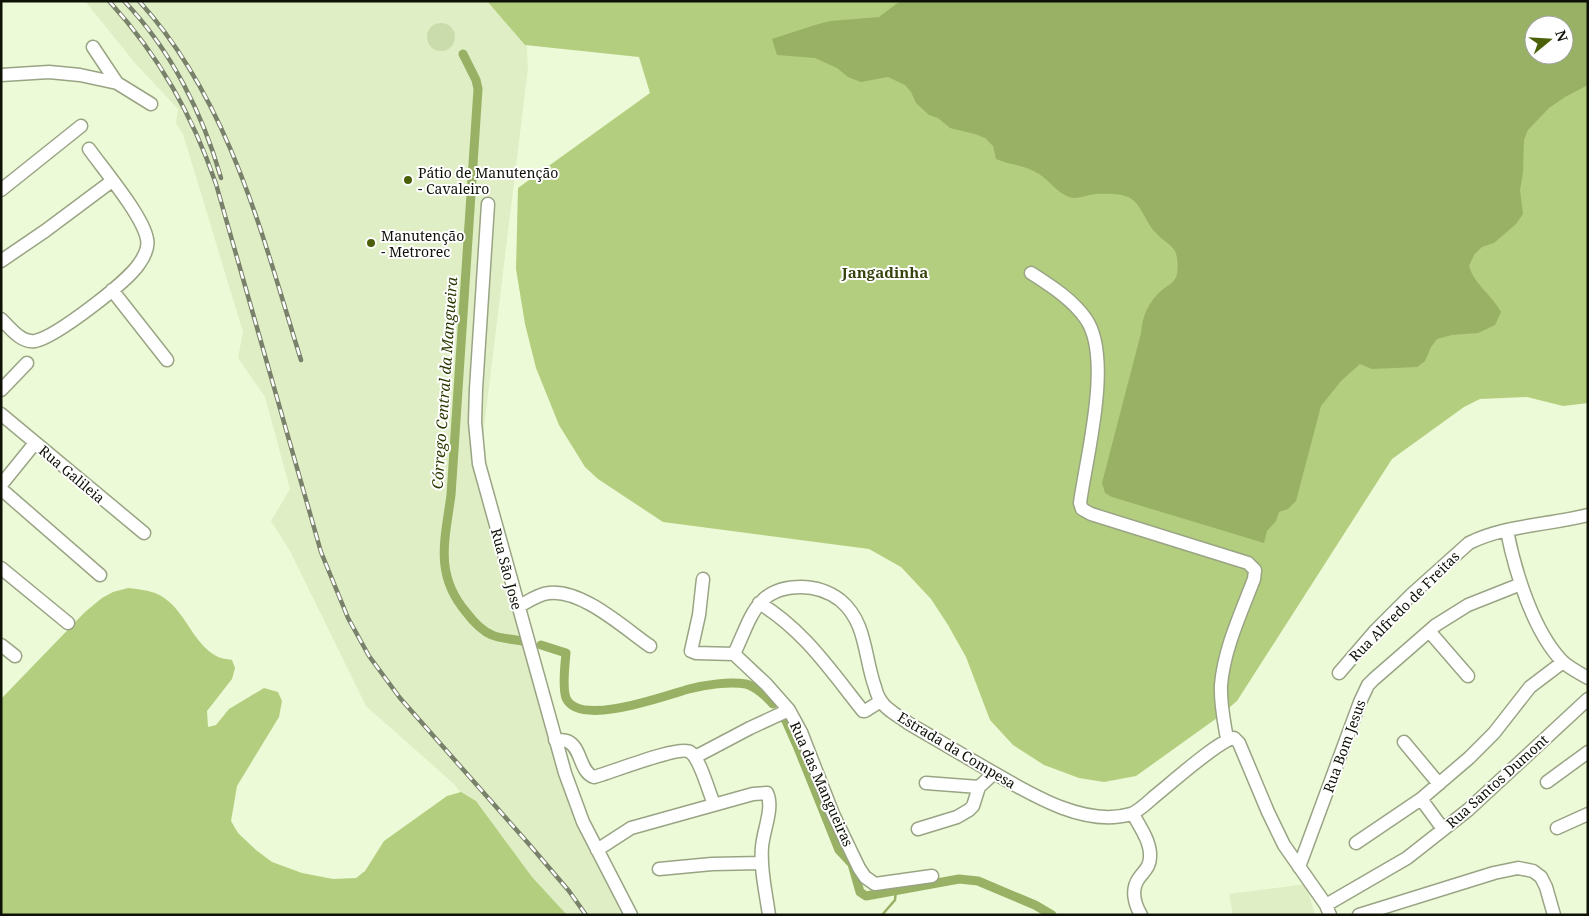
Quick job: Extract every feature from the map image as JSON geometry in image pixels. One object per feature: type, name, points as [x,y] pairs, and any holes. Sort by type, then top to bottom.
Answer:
[{"type":"street","points":[[93,47],[117,83]]},
{"type":"street","points":[[1,75],[64,73],[117,83],[151,104]]},
{"type":"street","points":[[1,190],[81,126]]},
{"type":"street","points":[[1,319],[16,334],[26,340],[35,341],[57,331],[112,290],[133,272],[145,254],[147,240],[144,230],[89,150]]},
{"type":"street","points":[[1,261],[112,181]]},
{"type":"street","name":"Rua São Jose","points":[[488,204],[476,389],[476,445],[485,487],[572,795],[583,822],[631,915]]},
{"type":"street","points":[[1031,273],[1072,303],[1087,321],[1094,341],[1099,366],[1093,430],[1080,503],[1082,509],[1091,514],[1248,563],[1254,567],[1254,579],[1229,645],[1221,686],[1222,707],[1230,738],[1239,743],[1277,832],[1328,910]]},
{"type":"street","points":[[112,290],[167,360]]},
{"type":"street","points":[[1,390],[27,364]]},
{"type":"street","name":"Rua Galileia","points":[[1,414],[144,533]]},
{"type":"street","points":[[35,443],[1,487],[100,575]]},
{"type":"street","name":"Rua Alfredo de Freitas","points":[[1339,673],[1376,630],[1410,595],[1460,549],[1478,538],[1588,515]]},
{"type":"street","points":[[1508,531],[1511,551],[1521,584],[1544,636],[1563,662],[1588,678]]},
{"type":"street","points":[[1,568],[68,623]]},
{"type":"street","points":[[703,580],[699,615],[691,651],[696,653],[734,654],[759,603],[795,629],[863,710],[865,711],[881,701]]},
{"type":"street","name":"Rua Bom Jesus","points":[[1299,867],[1364,693],[1374,679],[1428,631],[1447,617],[1468,605],[1521,584]]},
{"type":"street","name":"Estrada da Compesa","points":[[759,603],[766,596],[782,588],[809,587],[821,589],[834,595],[848,606],[858,622],[872,678],[881,701],[908,723],[1038,798],[1077,812],[1096,816],[1115,817],[1133,814]]},
{"type":"street","points":[[518,607],[547,593],[571,596],[598,610],[650,646]]},
{"type":"street","points":[[1428,631],[1468,676]]},
{"type":"street","points":[[1,645],[15,656]]},
{"type":"street","name":"Rua das Mangueiras","points":[[734,654],[766,684],[788,710],[800,732],[833,814],[865,877],[875,884],[932,876]]},
{"type":"street","points":[[1356,843],[1421,799],[1439,784],[1482,746],[1530,687],[1563,662]]},
{"type":"street","name":"Rua Santos Dumont","points":[[1328,910],[1407,858],[1468,810],[1588,699]]},
{"type":"street","points":[[695,756],[788,710]]},
{"type":"street","points":[[1140,915],[1134,897],[1135,886],[1151,860],[1146,838],[1133,814],[1230,738]]},
{"type":"street","points":[[555,740],[569,742],[573,745],[587,773],[594,777],[678,751],[686,750],[691,752],[695,756],[714,804]]},
{"type":"street","points":[[1404,742],[1439,784]]},
{"type":"street","points":[[1548,782],[1588,752]]},
{"type":"street","points":[[918,829],[957,817],[969,810],[973,806],[979,787],[994,773]]},
{"type":"street","points":[[926,783],[979,787]]},
{"type":"street","points":[[598,850],[631,828],[714,804],[753,794],[767,793],[769,804],[762,849],[762,863],[769,915]]},
{"type":"street","points":[[1421,799],[1443,830]]},
{"type":"street","points":[[1557,828],[1588,814]]},
{"type":"street","points":[[659,869],[712,864],[762,863]]},
{"type":"street","points":[[1359,915],[1494,873],[1518,868],[1533,871],[1541,877],[1554,915]]},
{"type":"shaded area","points":[[85,1],[524,1],[528,68],[477,485],[570,808],[624,915],[560,915],[524,877],[454,784],[366,706],[290,551],[271,521],[290,489],[265,397],[238,358],[243,332],[183,134],[176,123],[178,109],[135,63]]},
{"type":"shaded area","points":[[487,1],[1588,1],[1588,403],[1563,406],[1527,397],[1480,399],[1464,407],[1392,459],[1237,701],[1217,718],[1136,776],[1104,782],[1079,778],[1044,765],[1013,745],[990,720],[966,657],[948,625],[931,599],[901,567],[869,549],[663,522],[598,479],[585,467],[559,425],[536,368],[525,324],[516,269],[518,188],[650,93],[639,57],[525,45]]},
{"type":"shaded area","points":[[902,1],[1588,1],[1588,85],[1549,108],[1528,130],[1524,140],[1523,173],[1520,190],[1523,214],[1516,224],[1494,243],[1482,247],[1474,255],[1469,266],[1479,284],[1501,312],[1495,325],[1478,333],[1452,335],[1437,339],[1425,361],[1417,367],[1372,369],[1360,364],[1341,381],[1321,406],[1296,501],[1288,509],[1279,512],[1276,521],[1267,531],[1264,543],[1112,497],[1105,493],[1102,483],[1143,321],[1153,299],[1175,280],[1177,271],[1175,251],[1152,229],[1135,202],[1118,194],[1095,194],[1075,198],[1064,195],[1034,171],[996,159],[993,146],[985,138],[950,128],[938,118],[929,115],[916,103],[905,85],[888,77],[861,82],[848,77],[837,68],[815,58],[777,55],[772,39],[830,21],[879,17]]},
{"type":"shaded area","points":[[441,23],[451,27],[455,37],[451,47],[441,51],[431,47],[427,37],[431,27]]},
{"type":"shaded area","points":[[128,588],[152,592],[165,598],[180,613],[205,648],[217,656],[232,660],[235,668],[232,679],[207,711],[208,727],[216,725],[229,709],[264,688],[278,692],[282,701],[279,717],[237,786],[231,821],[238,833],[272,862],[302,873],[333,879],[356,878],[365,871],[384,841],[447,796],[461,792],[476,801],[532,877],[567,915],[1,915],[1,699],[85,612],[102,598],[113,592]]},
{"type":"shaded area","points":[[1306,884],[1315,915],[1233,915],[1229,894]]},
{"type":"waterway","name":"Córrego Central da Mangueira","points":[[463,54],[476,80],[478,89],[451,495],[444,556],[449,584],[468,615],[488,633],[526,642]]},
{"type":"waterway","name":"Córrego Central da Mangueira","points":[[541,645],[566,653],[564,682],[566,698],[574,706],[588,710],[624,707],[695,688],[732,683],[746,684],[753,687],[773,704]]},
{"type":"waterway","name":"Córrego Central da Mangueira","points":[[782,715],[798,748],[839,850],[852,864],[860,892],[866,896],[959,879],[978,881],[1035,905],[1052,915]]},
{"type":"waterway","points":[[882,915],[895,900],[896,890]]},
{"type":"railway","points":[[109,1],[143,43],[172,87],[207,158],[321,552],[348,618],[369,656],[400,698],[528,843],[569,891],[586,915]]},
{"type":"railway","points":[[124,1],[141,20],[171,62],[205,130],[221,178]]},
{"type":"railway","points":[[139,1],[170,40],[197,82],[220,126],[240,171],[257,218],[301,360]]},
{"type":"place","name":"Pátio de Manutenção - Cavaleiro","points":[[408,180]]},
{"type":"place","name":"Manutenção - Metrorec","points":[[371,243]]},
{"type":"district","name":"Jangadinha","points":[[885,272]]}]
